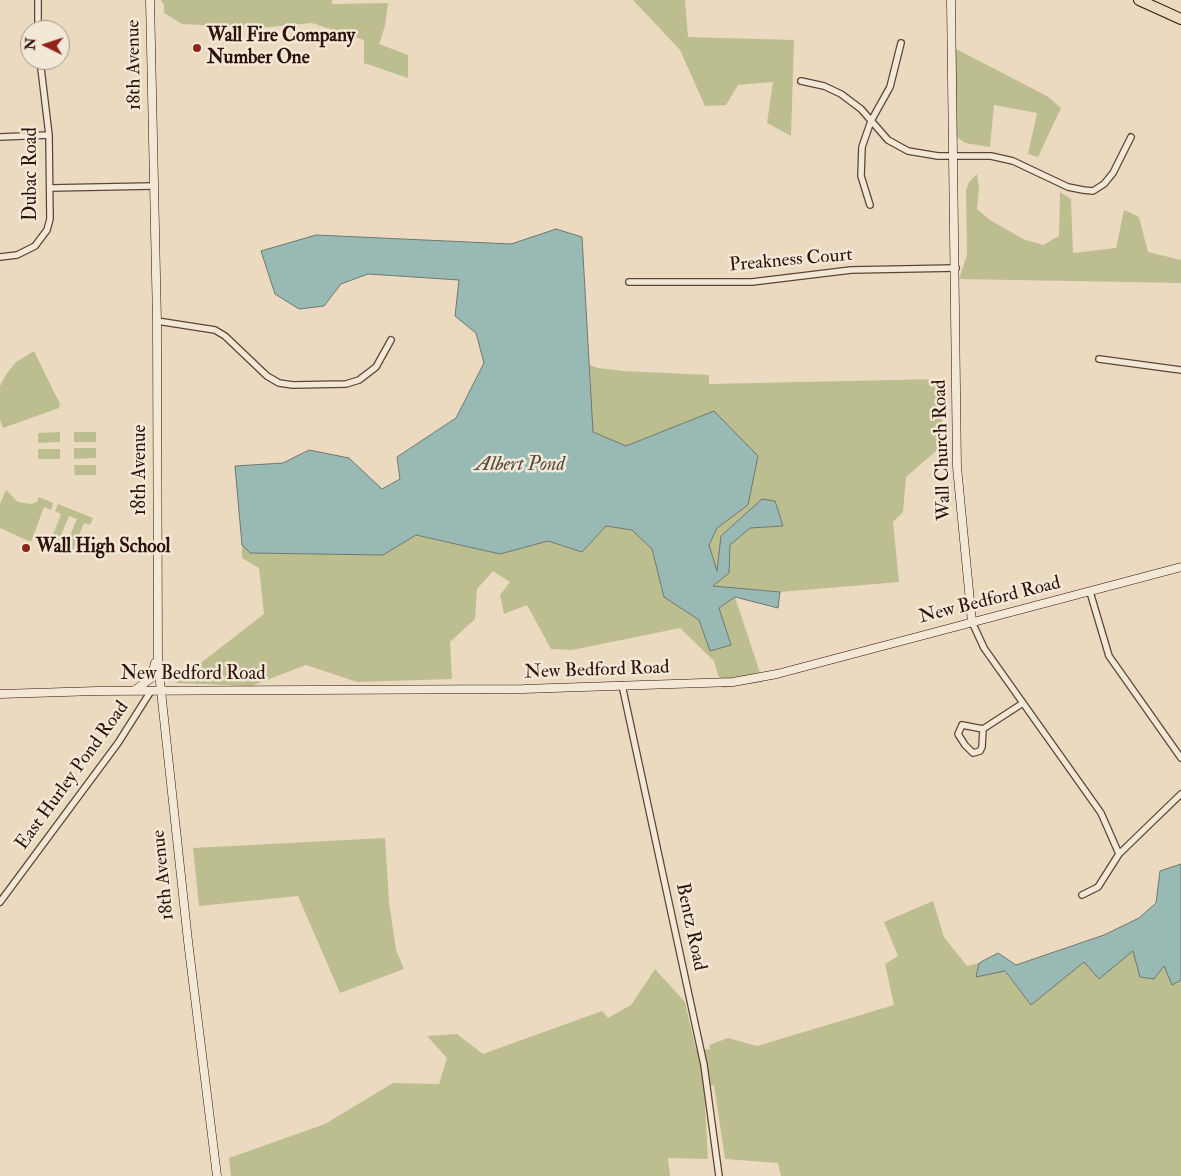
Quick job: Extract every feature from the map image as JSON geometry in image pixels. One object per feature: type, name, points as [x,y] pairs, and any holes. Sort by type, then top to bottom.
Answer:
[{"type":"highway","points":[[1139,0],[1181,19]]},
{"type":"street","points":[[38,0],[38,20]]},
{"type":"street","name":"18th Avenue","points":[[150,0],[157,321],[157,636],[160,692],[217,1176]]},
{"type":"street","name":"Wall Church Road","points":[[951,0],[956,268],[957,467],[972,622],[980,641],[1101,813],[1119,854]]},
{"type":"street","points":[[870,205],[863,187],[860,156],[871,122],[890,87],[901,43]]},
{"type":"street","name":"Dubac Road","points":[[0,257],[25,252],[42,239],[50,219],[49,135],[41,70]]},
{"type":"street","points":[[801,81],[824,86],[841,94],[861,109],[888,140],[908,151],[926,156],[991,156],[1001,158],[1068,187],[1093,191],[1104,184],[1113,173],[1131,137]]},
{"type":"street","points":[[0,137],[49,135]]},
{"type":"street","points":[[50,188],[153,186]]},
{"type":"street","name":"Preakness Court","points":[[629,282],[752,282],[851,270],[956,268]]},
{"type":"street","points":[[157,321],[214,330],[225,336],[267,376],[279,382],[293,385],[346,384],[359,380],[376,367],[391,340]]},
{"type":"street","points":[[1099,359],[1181,370]]},
{"type":"street","name":"New Bedford Road","points":[[0,694],[134,691],[514,689],[714,684],[754,679],[1181,567]]},
{"type":"street","points":[[1090,592],[1109,656],[1181,758]]},
{"type":"street","points":[[134,691],[147,682],[154,672],[157,636]]},
{"type":"street","name":"Bentz Road","points":[[622,685],[704,1065],[719,1176]]},
{"type":"street","name":"East Hurley Pond Road","points":[[0,902],[118,743],[151,691]]},
{"type":"street","points":[[983,729],[1022,703]]},
{"type":"street","points":[[966,724],[983,729],[982,747],[977,752],[969,751],[959,737],[960,728],[966,724]]},
{"type":"street","points":[[1082,895],[1098,887],[1119,854],[1181,794]]},
{"type":"green space","points":[[161,0],[332,0],[332,4],[388,3],[385,26],[379,44],[408,55],[408,78],[364,63],[364,40],[312,23],[258,28],[182,24],[164,13],[164,5]]},
{"type":"green space","points":[[633,0],[685,0],[688,37],[794,40],[791,136],[767,123],[773,82],[738,85],[726,105],[705,106],[680,50]]},
{"type":"green space","points":[[954,48],[1047,96],[1061,108],[1038,157],[1028,154],[1037,113],[994,105],[990,147],[965,143],[957,137]]},
{"type":"green space","points":[[977,174],[979,188],[977,209],[990,220],[1023,239],[1043,245],[1059,236],[1060,192],[1071,199],[1073,253],[1116,248],[1124,210],[1139,217],[1148,252],[1181,260],[1181,283],[959,279],[967,255],[966,190],[969,182]]},
{"type":"green space","points":[[34,351],[60,404],[59,408],[3,428],[0,420],[0,386],[16,362]]},
{"type":"green space","points":[[590,365],[598,368],[624,371],[709,375],[709,384],[940,379],[943,445],[906,477],[903,512],[893,522],[899,582],[780,592],[712,587],[729,573],[730,545],[750,528],[783,526],[775,502],[721,536],[717,573],[709,546],[717,528],[748,505],[714,411],[626,446],[592,432]]},
{"type":"green space","points":[[60,432],[60,442],[38,443],[38,433]]},
{"type":"green space","points":[[74,432],[96,432],[96,442],[74,442]]},
{"type":"green space","points":[[74,448],[96,448],[96,458],[74,459]]},
{"type":"green space","points":[[38,449],[60,449],[60,459],[38,459]]},
{"type":"green space","points":[[74,465],[96,465],[96,475],[75,475]]},
{"type":"green space","points":[[6,490],[18,502],[31,504],[37,502],[39,497],[53,503],[51,510],[44,507],[31,542],[0,528],[0,504]]},
{"type":"green space","points":[[58,504],[93,518],[90,525],[84,523],[71,555],[49,546],[61,514],[55,511]],"holes":[[[69,516],[77,519],[67,543],[59,540]]]},
{"type":"green space","points":[[606,526],[632,530],[652,549],[664,597],[699,620],[735,597],[763,682],[722,688],[714,661],[680,628],[572,650],[551,649],[527,605],[504,614],[500,595],[510,582],[493,571],[477,589],[475,619],[450,642],[452,679],[357,682],[306,665],[251,686],[175,683],[264,614],[259,568],[242,558],[242,545],[250,553],[383,555],[416,535],[500,554],[548,541],[582,552]]},
{"type":"green space","points":[[385,838],[389,902],[396,950],[404,969],[340,993],[298,896],[199,906],[193,848]]},
{"type":"green space","points":[[933,901],[944,937],[967,966],[979,963],[976,977],[1004,971],[1031,1005],[1084,961],[1133,951],[1164,965],[1172,985],[1181,980],[1181,1176],[781,1176],[778,1163],[725,1159],[714,1085],[704,1088],[708,1159],[668,1158],[670,1176],[231,1176],[229,1158],[325,1124],[393,1083],[439,1084],[447,1058],[427,1036],[457,1034],[483,1054],[602,1011],[608,1018],[631,1005],[655,969],[685,1002],[696,1050],[710,1049],[709,1045],[728,1038],[757,1046],[894,1005],[885,964],[898,956],[884,922]]},
{"type":"water","name":"Albert Pond","points":[[556,229],[582,237],[593,432],[626,446],[714,411],[758,456],[748,505],[717,528],[709,545],[717,571],[721,536],[762,499],[775,501],[783,526],[750,528],[730,545],[729,573],[713,586],[780,592],[778,608],[735,597],[719,608],[731,645],[710,651],[699,620],[664,597],[652,549],[632,530],[606,526],[582,552],[548,541],[500,554],[416,535],[383,555],[250,553],[242,545],[235,466],[283,463],[309,450],[349,458],[382,489],[400,479],[397,457],[456,418],[484,363],[476,333],[455,316],[459,280],[368,274],[341,284],[324,306],[299,309],[275,294],[261,251],[316,235],[511,244]]},
{"type":"water","points":[[1181,864],[1181,980],[1172,985],[1164,966],[1154,979],[1140,977],[1133,951],[1099,979],[1084,962],[1031,1005],[1005,971],[976,977],[979,963],[998,953],[1016,965],[1104,935],[1139,918],[1156,903],[1160,871]]},
{"type":"place","name":"Wall Fire Company Number One","points":[[197,48]]},
{"type":"place","name":"Wall High School","points":[[26,548]]}]
